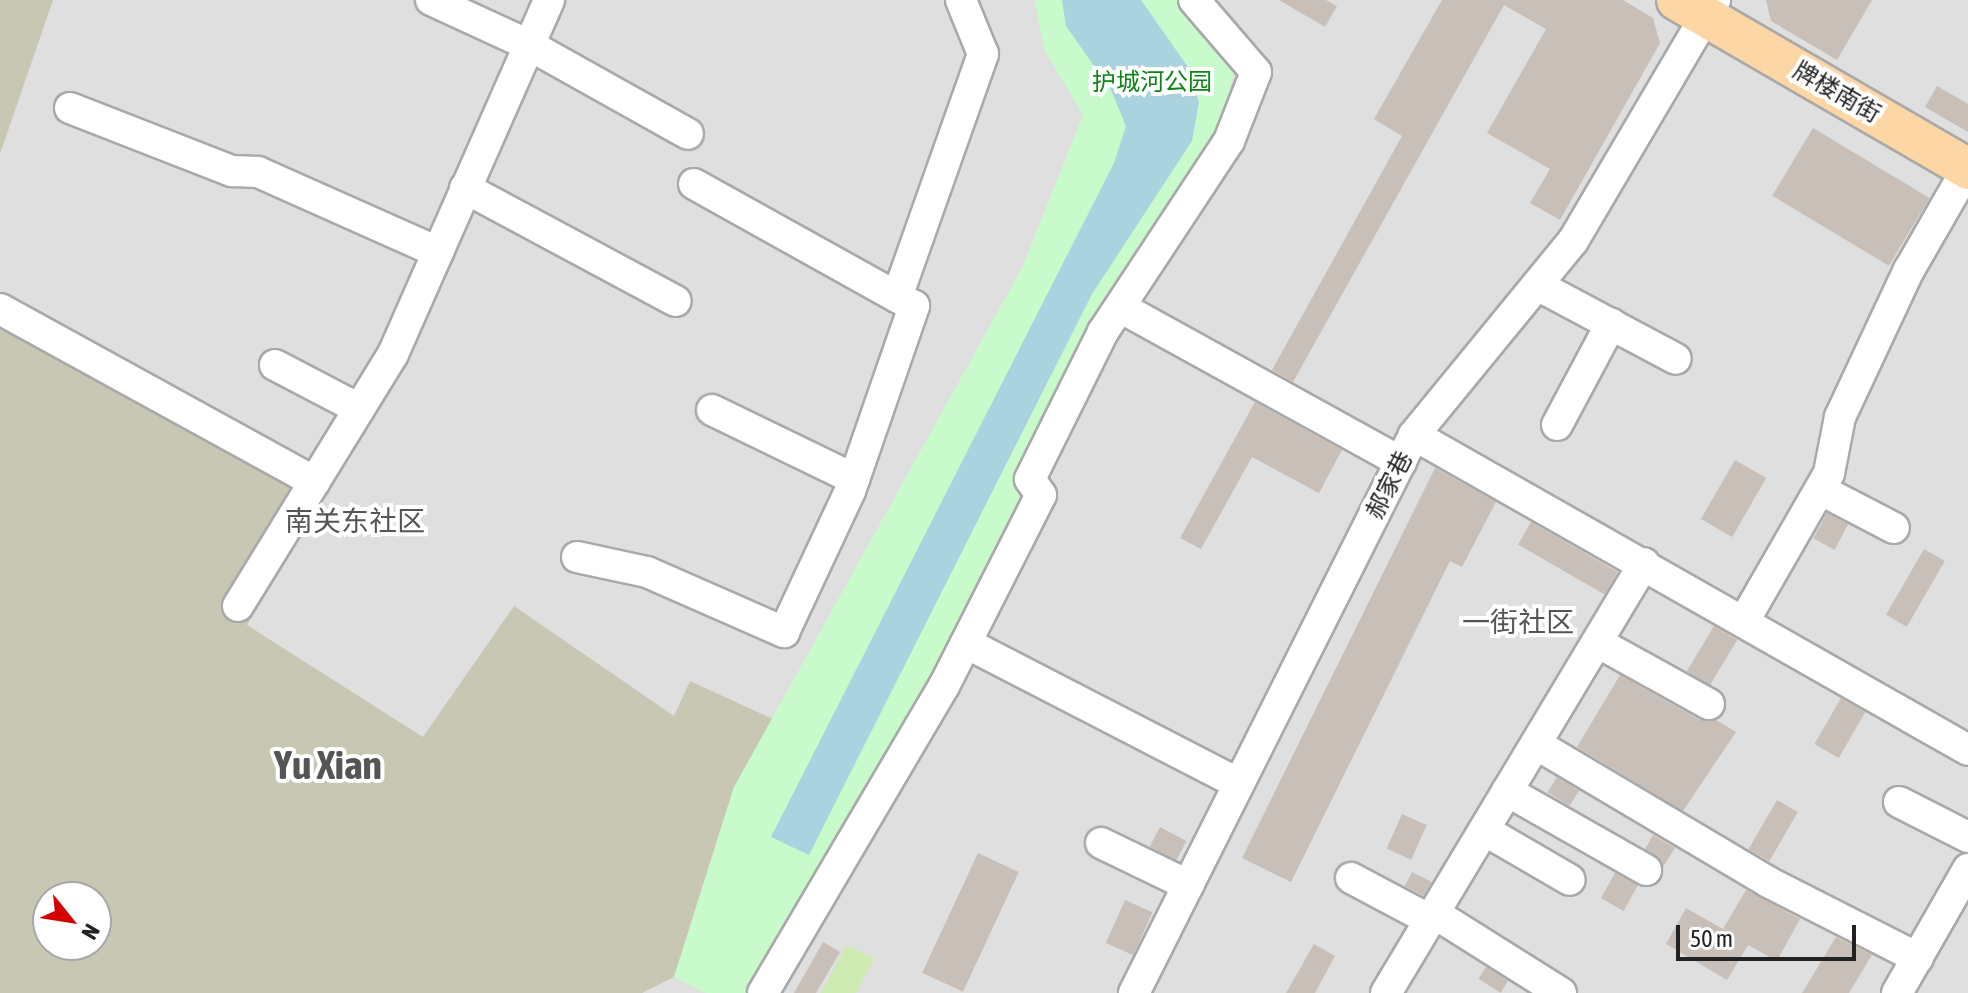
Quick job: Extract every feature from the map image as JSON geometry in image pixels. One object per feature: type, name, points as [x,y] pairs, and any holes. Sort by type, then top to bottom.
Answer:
[{"type":"main road","name":"牌楼南街","points":[[1699,5],[1968,169]]},
{"type":"street","points":[[431,0],[529,45],[688,134]]},
{"type":"street","points":[[238,606],[393,354],[549,0]]},
{"type":"street","points":[[897,297],[983,54],[961,0]]},
{"type":"street","points":[[763,993],[966,643],[1041,495],[1030,479],[1120,307],[1229,141],[1256,72],[1194,0]]},
{"type":"street","name":"郝家巷","points":[[1134,993],[1408,449],[1573,241],[1699,5]]},
{"type":"street","points":[[70,108],[232,171],[258,172],[438,252]]},
{"type":"street","points":[[1744,621],[1821,490],[1829,473],[1840,417],[1909,270],[1968,169]]},
{"type":"street","points":[[577,557],[647,572],[784,632],[854,479],[914,306],[694,184]]},
{"type":"street","points":[[465,188],[676,301]]},
{"type":"street","points":[[1537,285],[1676,359]]},
{"type":"street","points":[[1120,307],[1644,563],[1968,750]]},
{"type":"street","points":[[0,309],[315,482]]},
{"type":"street","points":[[1557,425],[1611,324]]},
{"type":"street","points":[[275,365],[359,409]]},
{"type":"street","points":[[712,410],[854,479]]},
{"type":"street","points":[[1821,490],[1894,528]]},
{"type":"street","points":[[1386,993],[1644,563]]},
{"type":"street","points":[[1597,642],[1709,704]]},
{"type":"street","points":[[966,643],[1239,784]]},
{"type":"street","points":[[1536,744],[1768,882],[1918,958]]},
{"type":"street","points":[[1507,791],[1646,870]]},
{"type":"street","points":[[1899,802],[1968,837]]},
{"type":"street","points":[[1484,830],[1570,880]]},
{"type":"street","points":[[1101,843],[1188,885]]},
{"type":"street","points":[[1897,993],[1968,869]]},
{"type":"street","points":[[1351,878],[1432,917],[1561,993]]},
{"type":"shaded area","points":[[0,0],[1968,0],[1968,993],[0,993]]},
{"type":"shaded area","points":[[0,0],[53,0],[0,154]]},
{"type":"shaded area","points":[[0,294],[328,493],[247,625],[423,737],[514,606],[674,716],[690,681],[773,719],[734,787],[674,977],[642,993],[0,993]]},
{"type":"green space","name":"护城河公园","points":[[1034,0],[1184,0],[1235,67],[1219,131],[1110,309],[1018,494],[1025,509],[921,711],[752,993],[706,993],[674,977],[734,787],[1022,268],[1083,115],[1045,51]]},
{"type":"green space","points":[[847,945],[874,959],[856,993],[821,993]]},
{"type":"water","points":[[1062,0],[1141,0],[1188,67],[1199,102],[1192,141],[1092,294],[809,855],[771,837],[1114,163],[1126,126],[1111,90],[1066,26]]},
{"type":"building","points":[[1279,0],[1326,0],[1337,6],[1325,27]]},
{"type":"building","points":[[1442,0],[1623,0],[1653,18],[1660,43],[1560,220],[1530,203],[1550,169],[1487,133],[1546,29],[1504,5],[1293,382],[1272,370],[1402,136],[1374,119]]},
{"type":"building","points":[[1766,0],[1872,0],[1837,60],[1771,21]]},
{"type":"building","points":[[1937,86],[1968,104],[1968,132],[1925,107]]},
{"type":"building","points":[[1813,128],[1930,198],[1889,266],[1772,196]]},
{"type":"building","points":[[1255,402],[1342,450],[1319,493],[1252,457],[1201,549],[1180,538]]},
{"type":"building","points":[[1735,460],[1766,478],[1732,537],[1701,519]]},
{"type":"building","points":[[1435,468],[1496,502],[1462,567],[1450,561],[1291,882],[1242,858]]},
{"type":"building","points":[[1827,513],[1848,524],[1835,550],[1813,539]]},
{"type":"building","points":[[1531,522],[1618,572],[1605,595],[1518,545]]},
{"type":"building","points":[[1924,549],[1945,561],[1907,627],[1886,615]]},
{"type":"building","points":[[1714,626],[1737,640],[1710,685],[1687,671]]},
{"type":"building","points":[[1620,675],[1700,720],[1716,720],[1736,732],[1683,811],[1577,747]]},
{"type":"building","points":[[1841,698],[1865,712],[1839,758],[1814,744]]},
{"type":"building","points":[[1557,777],[1579,791],[1570,806],[1547,792]]},
{"type":"building","points":[[1777,800],[1798,812],[1769,861],[1748,849]]},
{"type":"building","points":[[1402,814],[1427,825],[1411,860],[1387,849]]},
{"type":"building","points":[[1160,827],[1186,841],[1176,861],[1150,846]]},
{"type":"building","points":[[1653,835],[1675,848],[1663,867],[1645,849]]},
{"type":"building","points":[[978,853],[1019,872],[963,992],[922,973]]},
{"type":"building","points":[[1412,872],[1432,882],[1424,896],[1405,886]]},
{"type":"building","points":[[1615,873],[1638,886],[1624,911],[1601,898]]},
{"type":"building","points":[[1746,890],[1800,919],[1777,961],[1748,945],[1727,980],[1666,944],[1686,908],[1723,929]]},
{"type":"building","points":[[1125,900],[1152,912],[1133,955],[1106,943]]},
{"type":"building","points":[[1836,937],[1872,955],[1849,993],[1802,993]]},
{"type":"building","points":[[823,942],[840,952],[816,993],[794,993]]},
{"type":"building","points":[[1314,944],[1335,956],[1315,993],[1286,993]]},
{"type":"building","points":[[1486,967],[1508,981],[1501,993],[1479,979]]},
{"type":"district","name":"南关东社区","points":[[355,521]]},
{"type":"district","name":"一街社区","points":[[1518,622]]},
{"type":"district","name":"Yu Xian","points":[[328,765]]}]
